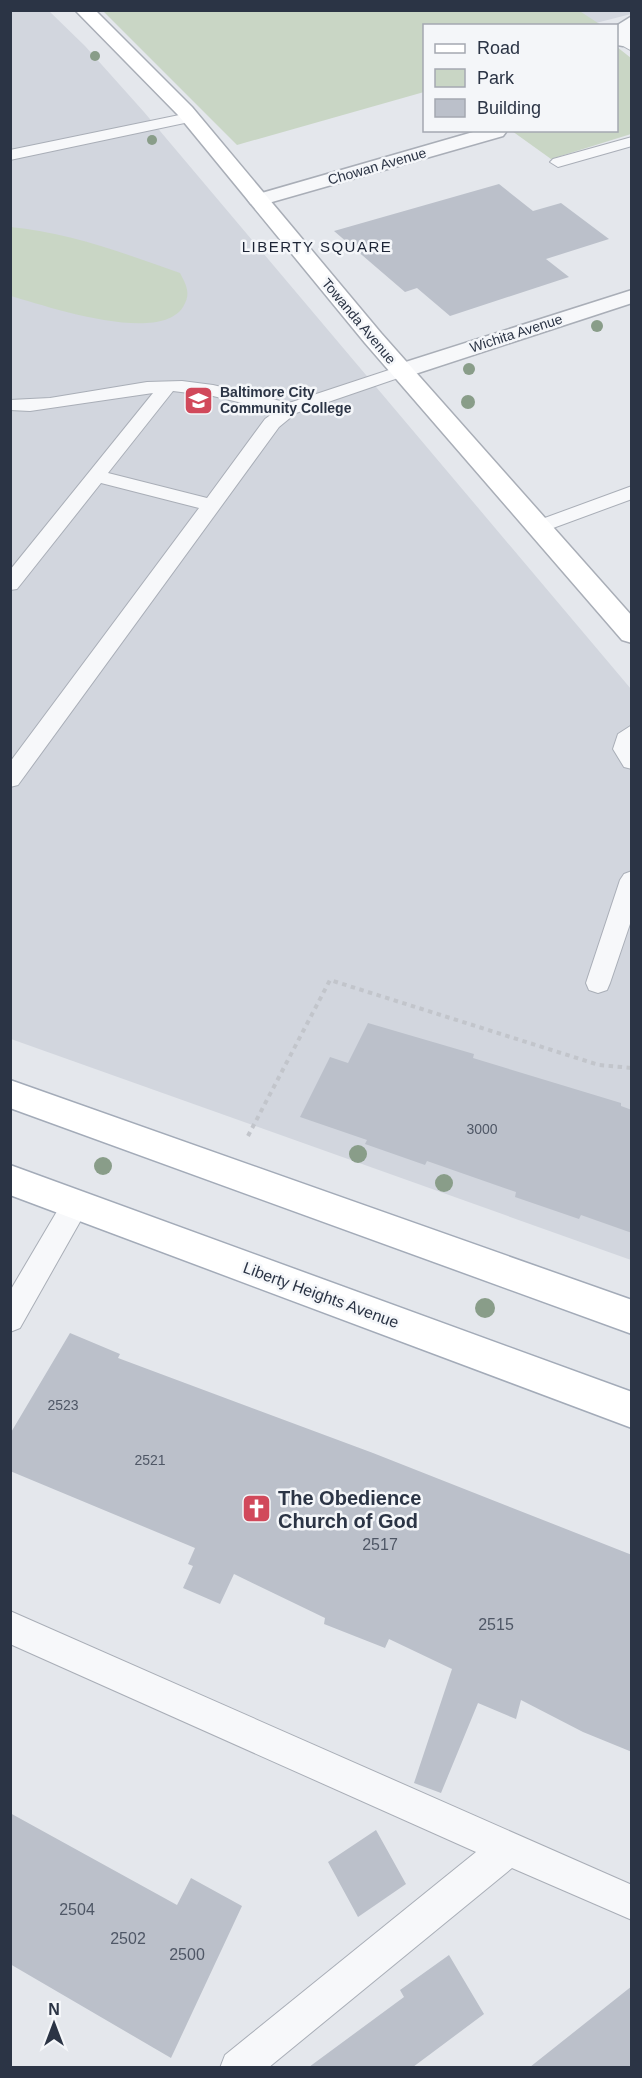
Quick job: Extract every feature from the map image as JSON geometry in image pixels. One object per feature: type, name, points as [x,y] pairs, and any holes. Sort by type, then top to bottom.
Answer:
[{"type":"street","name":"Towanda Avenue","points":[[84,10],[124,47],[189,118],[401,371],[632,634]]},
{"type":"street","points":[[627,44],[621,33],[624,25],[632,21]]},
{"type":"street","name":"Chowan Avenue","points":[[258,200],[496,132]]},
{"type":"street","name":"Wichita Avenue","points":[[401,371],[632,296]]},
{"type":"street","points":[[10,1094],[632,1317]]},
{"type":"street","name":"Liberty Heights Avenue","points":[[10,1180],[632,1410]]},
{"type":"lane","points":[[10,155],[189,118]]},
{"type":"lane","points":[[558,162],[632,141]]},
{"type":"lane","points":[[10,779],[20,751],[272,423],[290,410],[401,371]]},
{"type":"lane","points":[[10,405],[67,402],[168,386],[202,389],[290,410]]},
{"type":"lane","points":[[10,584],[168,386]]},
{"type":"lane","points":[[96,476],[211,505]]},
{"type":"lane","points":[[538,527],[632,492]]},
{"type":"lane","points":[[632,733],[626,739],[624,749],[632,761]]},
{"type":"lane","points":[[598,982],[632,880]]},
{"type":"lane","points":[[10,1319],[76,1204]]},
{"type":"lane","points":[[10,1627],[632,1903]]},
{"type":"lane","points":[[238,2067],[508,1849]]},
{"type":"path","points":[[248,1136],[330,980],[599,1065],[632,1068]]},
{"type":"shaded area","name":"Baltimore City Community College","points":[[48,10],[85,46],[144,112],[631,689],[631,1260],[11,1039],[10,11]]},
{"type":"shaded area","points":[[576,11],[631,11],[631,14],[596,23]]},
{"type":"green space","points":[[578,10],[599,24],[423,24],[423,92],[237,145],[103,11]]},
{"type":"green space","points":[[618,48],[631,58],[631,134],[551,159],[513,132],[618,132]]},
{"type":"green space","points":[[10,227],[75,239],[118,251],[180,273],[185,282],[187,298],[183,307],[170,318],[151,323],[127,323],[74,314],[11,296]]},
{"type":"building","points":[[499,184],[533,211],[561,203],[609,239],[546,259],[569,277],[450,316],[417,288],[405,292],[334,231]]},
{"type":"building","points":[[368,1023],[474,1054],[473,1058],[621,1103],[621,1106],[632,1110],[632,1233],[581,1215],[579,1219],[515,1197],[516,1192],[427,1161],[425,1165],[365,1144],[367,1140],[300,1117],[330,1057],[348,1063]]},
{"type":"building","points":[[70,1333],[120,1354],[118,1358],[373,1453],[632,1555],[632,1752],[583,1732],[521,1700],[516,1719],[478,1703],[441,1793],[414,1783],[452,1669],[389,1639],[385,1648],[324,1624],[325,1618],[234,1574],[220,1604],[183,1588],[193,1566],[188,1564],[195,1548],[10,1471],[10,1434]]},
{"type":"building","points":[[10,1813],[177,1905],[191,1878],[242,1906],[171,2058],[10,1964]]},
{"type":"building","points":[[376,1830],[406,1884],[358,1917],[328,1862]]},
{"type":"building","points":[[449,1955],[484,2014],[413,2067],[309,2067],[404,1997],[400,1990]]},
{"type":"building","points":[[632,1986],[632,2067],[530,2067]]},
{"type":"place","name":"Baltimore City Community College","points":[[199,400]]},
{"type":"place","name":"The Obedience Church of God","points":[[257,1509]]},
{"type":"district","name":"LIBERTY SQUARE","points":[[317,246]]}]
